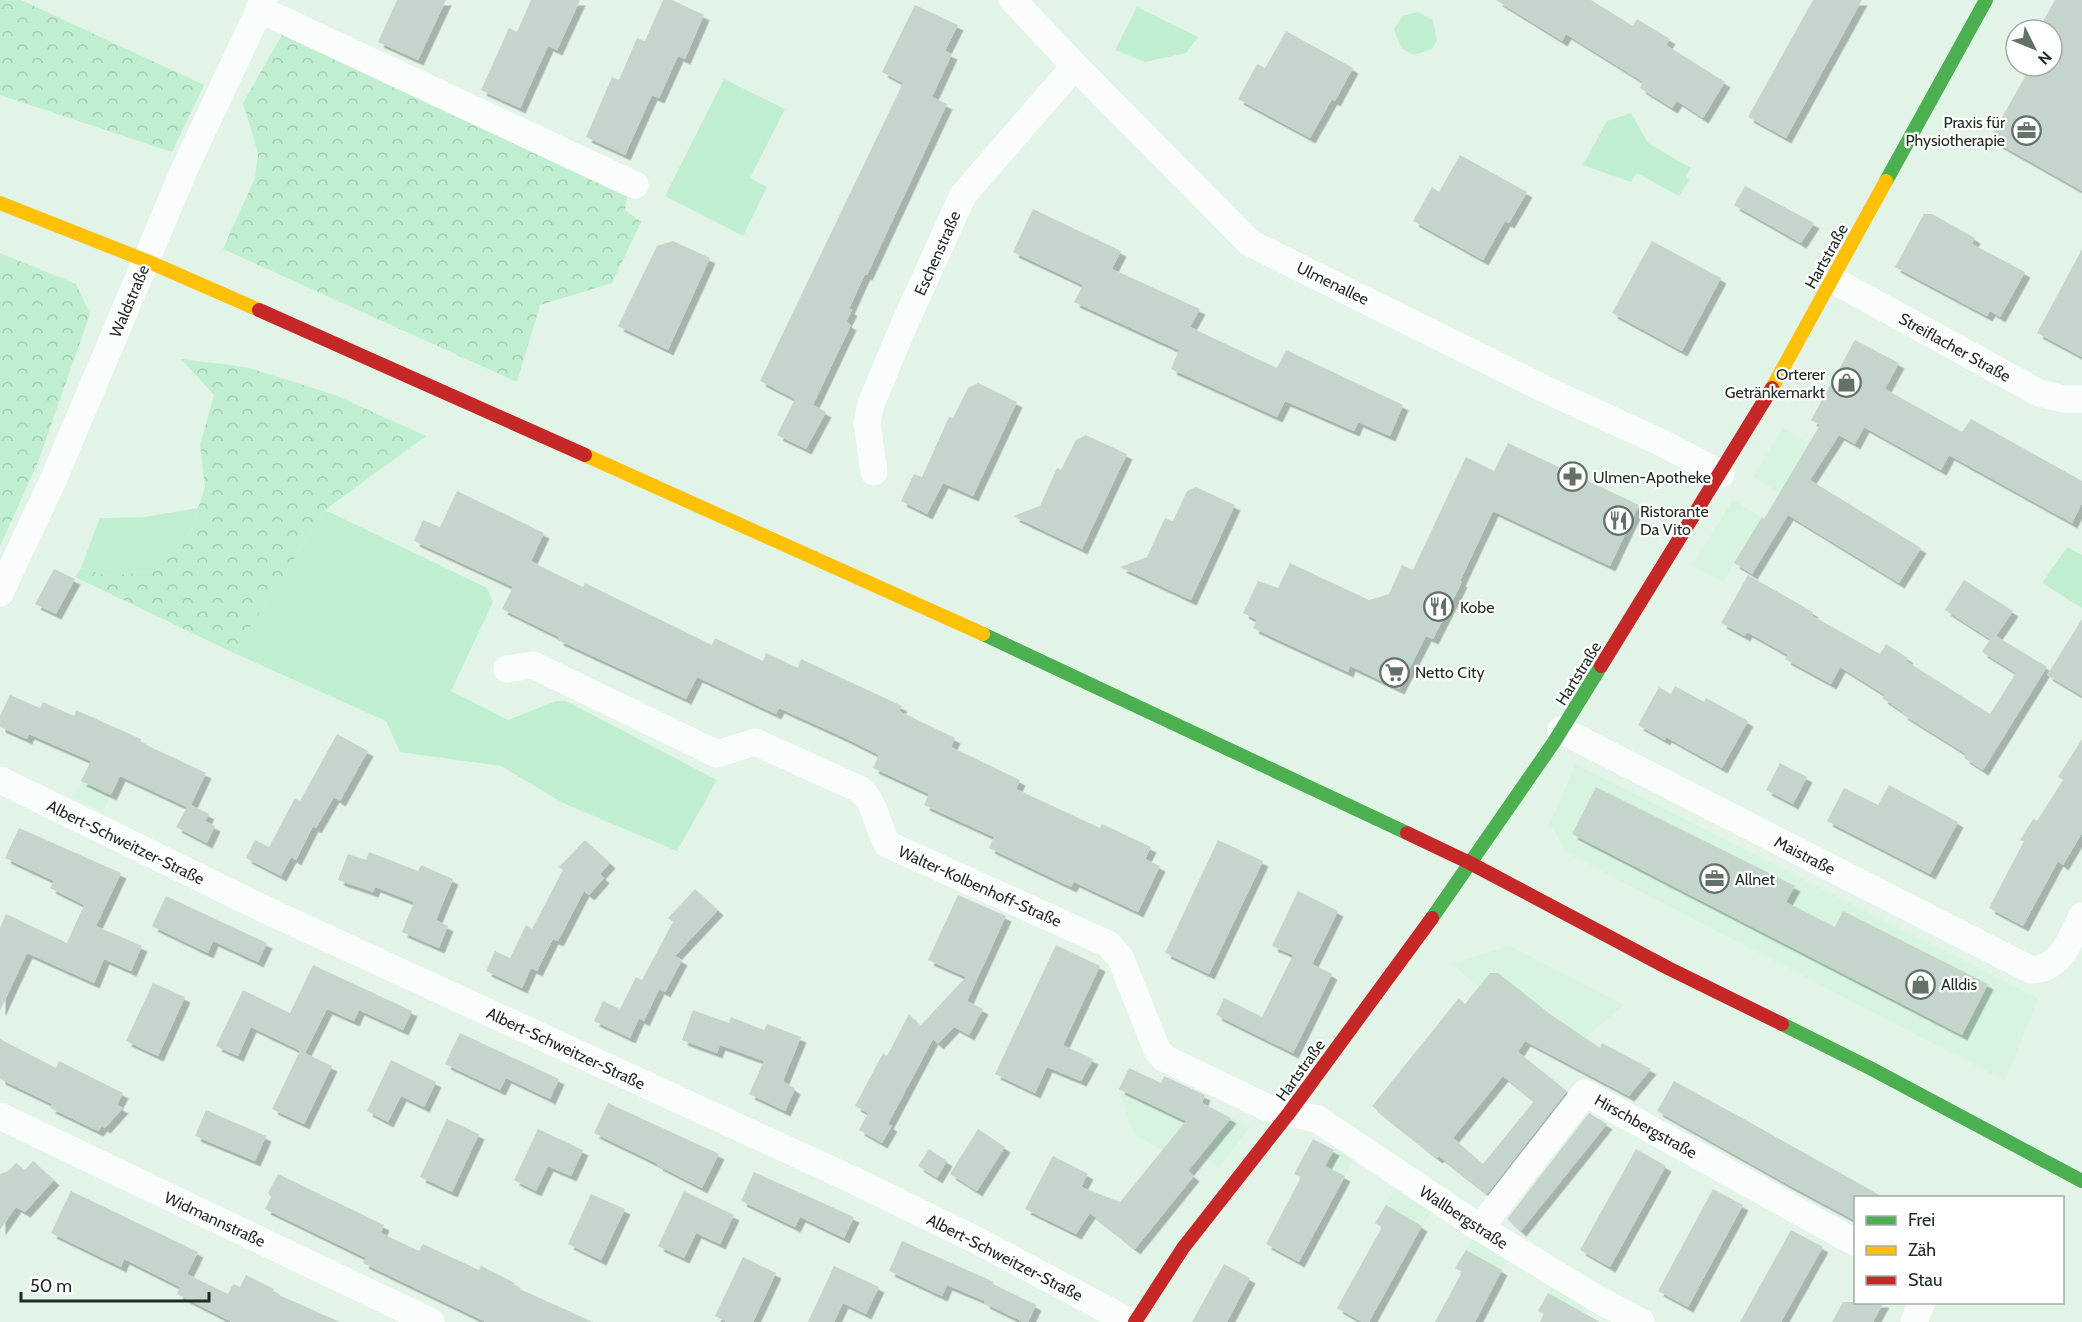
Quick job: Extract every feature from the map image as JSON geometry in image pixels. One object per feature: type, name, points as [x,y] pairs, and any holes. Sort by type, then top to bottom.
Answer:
[{"type":"main road","name":"Hartstraße","points":[[1135,1322],[1183,1248],[1289,1113],[1470,863],[1562,730],[1763,404],[1986,0]]},
{"type":"main road","points":[[0,203],[147,261],[484,409],[1021,651],[1470,863],[1668,968],[1870,1068],[2082,1181]]},
{"type":"street","name":"Ulmenallee","points":[[1013,0],[1250,243],[1552,393],[1662,443],[1721,474]]},
{"type":"street","name":"Waldstraße","points":[[0,593],[54,478],[185,168],[262,5],[635,185]]},
{"type":"street","name":"Eschenstraße","points":[[874,472],[867,423],[871,405],[903,327],[963,195],[1076,66]]},
{"type":"street","name":"Streiflacher Straße","points":[[1833,279],[2039,393],[2064,399],[2082,399]]},
{"type":"street","name":"Walter-Kolbenhoff-Straße","points":[[507,669],[533,665],[717,754],[755,742],[859,789],[871,803],[887,844],[1108,944],[1120,957],[1157,1050],[1164,1058],[1268,1108],[1289,1113]]},
{"type":"street","name":"Maistraße","points":[[1562,730],[2027,968],[2039,970],[2050,966],[2063,953],[2082,916]]},
{"type":"street","name":"Albert-Schweitzer-Straße","points":[[0,780],[261,908],[851,1179],[976,1240],[1130,1322]]},
{"type":"street","name":"Hirschbergstraße","points":[[1479,1228],[1585,1093],[1854,1242]]},
{"type":"street","name":"Wallbergstraße","points":[[1289,1113],[1317,1119],[1479,1228],[1599,1300],[1641,1322]]},
{"type":"street","name":"Widmannstraße","points":[[0,1116],[431,1322]]},
{"type":"street","points":[[1914,1322],[1921,1304]]},
{"type":"shaded area","points":[[1783,428],[1826,454],[1796,503],[1753,477]]},
{"type":"shaded area","points":[[1733,500],[1780,529],[1752,574],[1734,563],[1723,582],[1692,565]]},
{"type":"shaded area","points":[[91,762],[120,776],[103,812],[73,798]]},
{"type":"shaded area","points":[[1575,764],[2038,998],[2005,1081],[1567,853],[1550,824]]},
{"type":"shaded area","points":[[1510,946],[1624,1005],[1585,1038],[1572,1057],[1529,1027],[1472,982],[1452,963]]},
{"type":"shaded area","points":[[1129,1068],[1250,1127],[1219,1168],[1201,1154],[1188,1171],[1162,1150],[1133,1133],[1119,1089]]},
{"type":"shaded area","points":[[1335,1148],[1353,1161],[1335,1194],[1316,1184]]},
{"type":"shaded area","points":[[1395,1189],[1431,1212],[1412,1244],[1375,1223]]},
{"type":"shaded area","points":[[1472,1238],[1507,1261],[1493,1289],[1455,1268]]},
{"type":"shaded area","points":[[1552,1286],[1588,1305],[1580,1322],[1558,1322],[1538,1311]]},
{"type":"green space","points":[[0,0],[21,0],[204,85],[172,152],[0,95]]},
{"type":"green space","points":[[1137,7],[1198,37],[1186,53],[1145,62],[1115,50]]},
{"type":"green space","points":[[1417,12],[1433,20],[1437,40],[1432,49],[1414,55],[1401,48],[1394,29],[1402,16]]},
{"type":"green space","points":[[282,35],[627,197],[625,210],[641,222],[612,283],[540,305],[517,382],[223,249],[255,178],[258,153],[243,103]]},
{"type":"green space","points":[[724,79],[785,109],[750,178],[767,187],[743,236],[665,196]]},
{"type":"green space","points":[[1631,113],[1648,143],[1691,168],[1686,177],[1689,180],[1679,196],[1637,173],[1631,182],[1583,165],[1607,121]]},
{"type":"green space","points":[[0,253],[76,284],[90,314],[38,462],[0,546]]},
{"type":"green space","points":[[181,359],[246,367],[335,395],[426,436],[325,510],[234,653],[75,577],[81,568],[108,576],[151,571],[190,534],[205,487],[200,445],[214,395]]},
{"type":"green space","points":[[198,508],[190,534],[151,571],[108,576],[81,568],[100,518],[144,517]]},
{"type":"green space","points":[[325,510],[487,588],[493,602],[451,691],[508,720],[556,701],[566,701],[717,780],[677,851],[563,803],[501,766],[400,752],[386,721],[234,653]]},
{"type":"green space","points":[[2067,547],[2082,555],[2082,608],[2042,583]]},
{"type":"building","points":[[397,0],[446,0],[418,60],[378,42]]},
{"type":"building","points":[[531,0],[580,0],[557,50],[548,46],[520,108],[481,90],[509,28],[517,32]]},
{"type":"building","points":[[663,0],[672,0],[704,15],[685,59],[678,56],[659,98],[652,95],[625,155],[586,137],[612,77],[619,80],[637,38],[645,41]]},
{"type":"building","points":[[1496,0],[1591,0],[1633,26],[1637,19],[1670,39],[1666,45],[1725,82],[1703,118],[1677,101],[1672,108],[1640,88],[1643,82],[1566,34],[1562,41]]},
{"type":"building","points":[[1813,0],[1862,0],[1786,138],[1748,117]]},
{"type":"building","points":[[2055,0],[2082,0],[2082,191],[1990,139],[2024,78],[2064,78],[2064,18],[2045,18]]},
{"type":"building","points":[[915,5],[958,25],[945,51],[952,54],[932,97],[947,104],[849,309],[852,310],[846,322],[851,325],[813,405],[826,412],[806,449],[777,435],[795,399],[760,381],[903,83],[882,72]]},
{"type":"building","points":[[1286,31],[1353,68],[1335,101],[1332,99],[1310,138],[1238,99],[1257,64],[1265,68]]},
{"type":"building","points":[[1460,155],[1527,192],[1509,223],[1505,221],[1483,260],[1413,221],[1432,187],[1439,192]]},
{"type":"building","points":[[1745,186],[1814,223],[1801,243],[1734,205]]},
{"type":"building","points":[[1033,209],[1121,251],[1112,269],[1200,309],[1190,327],[1277,368],[1286,350],[1403,405],[1390,436],[1358,422],[1354,431],[1285,401],[1277,417],[1171,369],[1179,350],[1074,302],[1083,285],[1013,252]]},
{"type":"building","points":[[1924,214],[1932,214],[1975,238],[1972,244],[2025,272],[2000,317],[1990,311],[1987,316],[1895,267]]},
{"type":"building","points":[[673,241],[710,258],[668,350],[618,326],[657,246]]},
{"type":"building","points":[[1652,241],[1721,278],[1682,351],[1612,313]]},
{"type":"building","points":[[2082,249],[2082,357],[2037,333]]},
{"type":"building","points":[[1855,340],[1899,363],[1885,389],[1962,432],[1971,419],[2082,481],[2082,503],[2072,523],[1949,455],[1941,470],[1864,427],[1855,444],[1839,435],[1810,480],[1921,548],[1899,583],[1788,515],[1752,574],[1734,563],[1762,517],[1764,519],[1820,425],[1811,420]]},
{"type":"building","points":[[978,383],[1017,402],[973,496],[943,483],[927,514],[901,501],[914,474],[922,477],[949,417],[953,418],[968,388]]},
{"type":"building","points":[[1086,435],[1127,454],[1082,549],[1013,516],[1040,506],[1057,468],[1061,470],[1076,440]]},
{"type":"building","points":[[1508,443],[1639,505],[1610,566],[1493,511],[1460,581],[1462,582],[1433,639],[1426,636],[1399,689],[1350,666],[1348,672],[1253,628],[1257,620],[1243,613],[1258,581],[1278,588],[1290,563],[1369,600],[1389,594],[1402,565],[1413,570],[1466,457],[1494,471]]},
{"type":"building","points":[[1196,487],[1235,505],[1191,600],[1120,567],[1147,557],[1165,518],[1173,521],[1187,491]]},
{"type":"building","points":[[457,491],[544,533],[531,561],[548,570],[583,587],[585,583],[712,645],[715,638],[763,661],[766,653],[798,668],[801,659],[902,706],[899,711],[955,738],[951,747],[1020,780],[1016,789],[1100,828],[1102,824],[1151,847],[1145,859],[1160,866],[1138,912],[1074,882],[1071,887],[989,848],[994,837],[924,805],[929,794],[873,768],[879,755],[843,737],[779,708],[776,714],[697,677],[686,699],[558,640],[559,637],[502,609],[513,587],[414,541],[423,520],[440,527]]},
{"type":"building","points":[[54,569],[75,579],[56,614],[35,604]]},
{"type":"building","points":[[1748,575],[1813,612],[1811,615],[1880,654],[1886,644],[1908,658],[1906,661],[1990,714],[2016,673],[1982,652],[1990,639],[1945,610],[1964,580],[2013,611],[1996,636],[2047,667],[1983,770],[1964,758],[1966,754],[1902,714],[1903,712],[1882,698],[1885,695],[1840,667],[1831,684],[1785,659],[1788,655],[1747,632],[1745,636],[1721,623]]},
{"type":"building","points":[[2082,619],[2082,696],[2047,675]]},
{"type":"building","points":[[1675,686],[1704,702],[1706,698],[1748,721],[1722,768],[1666,737],[1665,740],[1638,725],[1659,687],[1671,694]]},
{"type":"building","points":[[10,695],[40,708],[43,702],[74,716],[76,710],[141,739],[140,742],[206,773],[191,805],[209,814],[205,821],[215,826],[207,843],[176,827],[187,807],[120,776],[111,795],[81,781],[91,761],[29,734],[27,739],[0,727],[0,716]]},
{"type":"building","points":[[337,734],[368,751],[340,801],[334,797],[316,828],[313,826],[296,860],[291,857],[281,876],[246,858],[255,840],[269,847],[295,798],[300,801]]},
{"type":"building","points":[[2082,739],[2082,833],[2063,865],[2058,861],[2023,926],[1989,908],[2024,841],[2020,840],[2033,819],[2037,821],[2063,780],[2058,777]]},
{"type":"building","points":[[1780,763],[1807,777],[1793,804],[1766,790]]},
{"type":"building","points":[[1889,785],[1958,822],[1930,874],[1827,821],[1844,788],[1878,805]]},
{"type":"building","points":[[1596,787],[1795,886],[1786,902],[1835,927],[1843,911],[1988,984],[1962,1035],[1572,834]]},
{"type":"building","points":[[19,828],[121,873],[96,926],[142,946],[131,971],[104,959],[94,983],[27,953],[0,1011],[0,928],[6,914],[67,943],[84,905],[50,888],[54,881],[5,858]]},
{"type":"building","points":[[585,840],[610,863],[600,874],[604,878],[589,895],[584,891],[558,941],[553,939],[537,971],[531,968],[522,988],[486,971],[495,951],[510,958],[526,925],[532,929],[563,870],[559,867]]},
{"type":"building","points":[[1218,840],[1263,861],[1209,974],[1165,953]]},
{"type":"building","points":[[369,852],[418,871],[421,865],[453,879],[436,920],[448,926],[439,948],[402,932],[414,902],[375,887],[373,892],[338,880],[348,854],[366,860]]},
{"type":"building","points":[[695,889],[718,910],[675,956],[682,960],[665,992],[659,989],[644,1021],[639,1018],[630,1038],[594,1021],[603,1001],[620,1009],[636,977],[642,980],[673,922],[668,918]]},
{"type":"building","points":[[1298,891],[1338,911],[1312,964],[1332,974],[1293,1053],[1216,1015],[1224,998],[1262,1017],[1293,955],[1272,946]]},
{"type":"building","points":[[958,895],[1006,916],[967,1001],[983,1009],[969,1035],[954,1027],[938,1044],[933,1039],[888,1124],[892,1126],[882,1143],[859,1130],[868,1113],[855,1106],[883,1053],[887,1056],[909,1014],[920,1026],[966,977],[928,960]]},
{"type":"building","points":[[166,896],[267,943],[258,962],[213,941],[208,953],[152,926]]},
{"type":"building","points":[[1056,945],[1100,966],[1063,1045],[1093,1059],[1081,1081],[1047,1067],[1035,1093],[995,1074]]},
{"type":"building","points":[[313,965],[412,1011],[403,1030],[359,1010],[354,1021],[327,1009],[305,1053],[251,1027],[238,1056],[216,1046],[243,990],[290,1013]]},
{"type":"building","points":[[1490,973],[1498,973],[1550,1014],[1600,1048],[1602,1043],[1651,1069],[1629,1096],[1525,1041],[1518,1052],[1567,1091],[1487,1194],[1372,1106],[1459,998],[1465,1004]],"holes":[[[1503,1076],[1534,1101],[1483,1164],[1453,1138]]]},
{"type":"building","points":[[153,983],[185,997],[158,1056],[126,1041]]},
{"type":"building","points":[[693,1010],[729,1023],[731,1017],[764,1030],[767,1024],[801,1037],[783,1081],[795,1089],[785,1111],[749,1094],[764,1061],[720,1045],[717,1053],[682,1040]]},
{"type":"building","points":[[460,1033],[559,1079],[550,1099],[506,1078],[500,1090],[445,1064]]},
{"type":"building","points":[[0,1039],[56,1068],[59,1061],[123,1093],[117,1105],[123,1108],[105,1128],[102,1126],[98,1131],[50,1108],[52,1104],[0,1079]]},
{"type":"building","points":[[300,1051],[332,1066],[304,1124],[272,1109]]},
{"type":"building","points":[[391,1060],[436,1082],[424,1107],[401,1096],[388,1122],[367,1111]]},
{"type":"building","points":[[1129,1068],[1161,1083],[1164,1076],[1205,1095],[1202,1103],[1231,1118],[1188,1171],[1194,1176],[1135,1249],[1090,1213],[1076,1234],[1025,1209],[1053,1156],[1088,1174],[1081,1187],[1120,1202],[1186,1121],[1119,1089]]},
{"type":"building","points":[[1674,1081],[1881,1196],[1854,1196],[1854,1220],[1657,1111]]},
{"type":"building","points":[[608,1103],[719,1154],[702,1188],[594,1133]]},
{"type":"building","points":[[206,1110],[266,1136],[255,1161],[195,1136]]},
{"type":"building","points":[[1589,1113],[1607,1124],[1521,1231],[1507,1219]]},
{"type":"building","points":[[447,1119],[479,1134],[452,1192],[420,1177]]},
{"type":"building","points":[[538,1129],[583,1150],[571,1176],[548,1166],[536,1191],[514,1180]]},
{"type":"building","points":[[978,1129],[1005,1147],[977,1191],[950,1174]]},
{"type":"building","points":[[1313,1139],[1334,1150],[1325,1166],[1345,1176],[1299,1262],[1266,1244],[1301,1177],[1294,1174]]},
{"type":"building","points":[[929,1149],[947,1161],[937,1178],[918,1166]]},
{"type":"building","points":[[1636,1149],[1666,1166],[1610,1267],[1580,1250]]},
{"type":"building","points":[[33,1161],[54,1180],[25,1212],[16,1207],[0,1230],[0,1174],[8,1171],[16,1163],[25,1170]]},
{"type":"building","points":[[754,1172],[854,1217],[844,1238],[800,1217],[795,1227],[741,1201]]},
{"type":"building","points":[[278,1174],[384,1225],[381,1233],[419,1251],[423,1244],[479,1270],[481,1266],[515,1283],[513,1286],[593,1322],[486,1322],[363,1263],[366,1258],[265,1209],[271,1197],[268,1193]]},
{"type":"building","points":[[1713,1189],[1743,1205],[1688,1307],[1658,1291]]},
{"type":"building","points":[[71,1191],[198,1252],[187,1274],[228,1294],[233,1284],[240,1287],[246,1275],[274,1289],[272,1292],[340,1322],[232,1322],[177,1294],[184,1279],[180,1287],[124,1259],[121,1267],[51,1233]]},
{"type":"building","points":[[684,1191],[734,1215],[720,1244],[696,1233],[684,1258],[658,1246]]},
{"type":"building","points":[[591,1194],[625,1209],[601,1260],[568,1244]]},
{"type":"building","points":[[1386,1205],[1422,1226],[1369,1322],[1362,1322],[1337,1308],[1382,1227],[1375,1223]]},
{"type":"building","points":[[1791,1230],[1823,1247],[1781,1322],[1740,1322]]},
{"type":"building","points":[[902,1241],[994,1282],[993,1284],[1036,1305],[1028,1322],[1023,1322],[984,1303],[985,1301],[947,1285],[942,1296],[889,1271]]},
{"type":"building","points":[[1466,1250],[1502,1270],[1475,1322],[1435,1322],[1462,1272],[1455,1268]]},
{"type":"building","points":[[743,1257],[776,1273],[753,1322],[727,1322],[715,1316]]},
{"type":"building","points":[[1224,1264],[1250,1278],[1227,1322],[1192,1322]]},
{"type":"building","points":[[834,1266],[879,1287],[866,1314],[843,1303],[834,1322],[808,1322]]},
{"type":"building","points":[[1548,1293],[1600,1322],[1540,1322],[1544,1314],[1538,1311]]},
{"type":"building","points":[[1843,1302],[1883,1304],[1873,1322],[1832,1322]]},
{"type":"traffic: fast","points":[[1886,181],[1986,0]]},
{"type":"traffic: fast","points":[[983,634],[1407,833]]},
{"type":"traffic: fast","points":[[1432,918],[1554,742],[1601,666]]},
{"type":"traffic: fast","points":[[1782,1024],[1870,1068],[2082,1181]]},
{"type":"traffic: slow","points":[[1772,388],[1886,181]]},
{"type":"traffic: slow","points":[[0,203],[147,261],[259,310]]},
{"type":"traffic: slow","points":[[585,455],[983,634]]},
{"type":"traffic: jam","points":[[259,310],[585,455]]},
{"type":"traffic: jam","points":[[1601,666],[1772,388]]},
{"type":"traffic: jam","points":[[1407,833],[1470,863],[1668,968],[1782,1024]]},
{"type":"traffic: jam","points":[[1135,1322],[1183,1248],[1289,1113],[1432,918]]},
{"type":"place","name":"Praxis für Physiotherapie","points":[[2026,131]]},
{"type":"place","name":"Orterer Getränkemarkt","points":[[1846,383]]},
{"type":"place","name":"Ulmen-Apotheke","points":[[1572,477]]},
{"type":"place","name":"Ristorante Da Vito","points":[[1619,520]]},
{"type":"place","name":"Kobe","points":[[1439,607]]},
{"type":"place","name":"Netto City","points":[[1394,672]]},
{"type":"place","name":"Allnet","points":[[1714,879]]},
{"type":"place","name":"Alldis","points":[[1920,984]]}]
